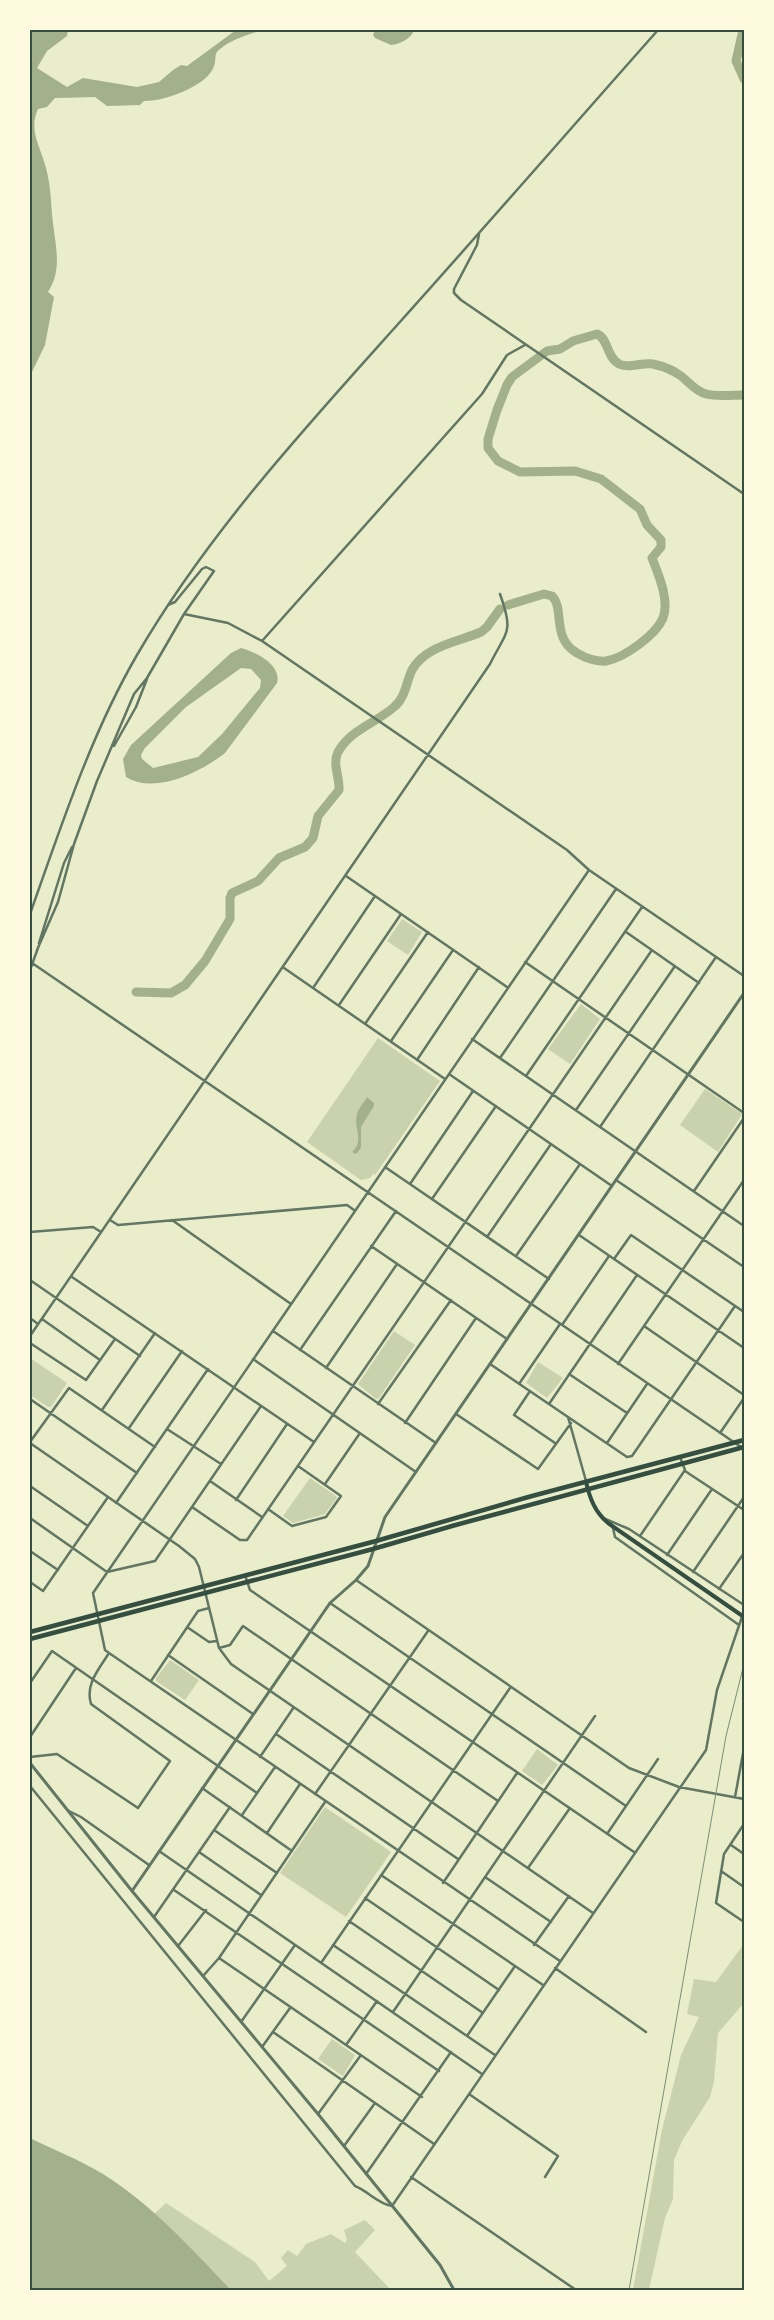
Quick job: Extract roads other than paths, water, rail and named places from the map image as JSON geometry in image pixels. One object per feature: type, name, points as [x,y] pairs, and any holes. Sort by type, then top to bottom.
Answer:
[{"type":"highway","points":[[30,1632],[376,1541],[744,1440]]},
{"type":"highway","points":[[30,1639],[206,1594],[743,1448]]},
{"type":"main road","points":[[586,1482],[593,1505],[602,1518],[744,1617]]},
{"type":"street","points":[[30,914],[75,790],[101,729],[136,656],[168,605],[220,530],[308,426],[658,30]]},
{"type":"street","points":[[479,233],[476,245],[455,284],[454,292],[461,300],[744,494]]},
{"type":"street","points":[[262,641],[482,394],[508,355],[525,345]]},
{"type":"street","points":[[30,970],[58,902],[74,844],[134,694],[147,678],[184,614],[214,571],[206,567],[202,568],[175,602],[168,605]]},
{"type":"street","points":[[30,1336],[284,968],[490,664],[508,631],[508,617],[500,594]]},
{"type":"street","points":[[184,614],[228,623],[262,641],[567,850],[589,870],[744,976]]},
{"type":"street","points":[[108,756],[136,707],[147,678]]},
{"type":"street","points":[[37,950],[64,862],[74,844]]},
{"type":"street","points":[[560,1962],[109,1653],[106,1650],[93,1593],[589,870]]},
{"type":"street","points":[[346,876],[508,987]]},
{"type":"street","points":[[500,1058],[616,889]]},
{"type":"street","points":[[313,988],[374,896]]},
{"type":"street","points":[[526,1076],[642,907]]},
{"type":"street","points":[[339,1006],[401,914]]},
{"type":"street","points":[[365,1024],[428,932]]},
{"type":"street","points":[[626,932],[699,982]]},
{"type":"street","points":[[391,1041],[453,950]]},
{"type":"street","points":[[192,1507],[240,1540],[247,1540],[652,950]]},
{"type":"street","points":[[600,1127],[716,957]]},
{"type":"street","points":[[525,962],[744,1113]]},
{"type":"street","points":[[32,963],[743,1448]]},
{"type":"street","points":[[576,1110],[675,966]]},
{"type":"street","points":[[417,1060],[479,967]]},
{"type":"street","points":[[284,968],[445,1079]]},
{"type":"street","points":[[132,1891],[310,1630],[330,1603],[356,1580],[368,1566],[385,1517],[744,993]]},
{"type":"street","points":[[472,1039],[744,1226]]},
{"type":"street","points":[[448,1074],[612,1186]]},
{"type":"street","points":[[410,1184],[473,1091]]},
{"type":"street","points":[[432,1199],[496,1106]]},
{"type":"street","points":[[694,1191],[744,1118]]},
{"type":"street","points":[[487,1237],[551,1144]]},
{"type":"street","points":[[516,1256],[580,1164]]},
{"type":"street","points":[[385,1167],[549,1279]]},
{"type":"street","points":[[616,1180],[744,1268]]},
{"type":"street","points":[[618,1364],[744,1180]]},
{"type":"street","points":[[110,1220],[118,1225],[347,1205],[355,1210]]},
{"type":"street","points":[[300,1350],[396,1211]]},
{"type":"street","points":[[172,1220],[291,1304]]},
{"type":"street","points":[[30,1232],[93,1227],[102,1232]]},
{"type":"street","points":[[579,1235],[744,1348]]},
{"type":"street","points":[[614,1259],[631,1235],[744,1312]]},
{"type":"street","points":[[371,1246],[507,1339]]},
{"type":"street","points":[[519,1384],[609,1256]]},
{"type":"street","points":[[326,1368],[398,1263]]},
{"type":"street","points":[[549,1404],[637,1275]]},
{"type":"street","points":[[71,1277],[314,1442]]},
{"type":"street","points":[[30,1280],[140,1356]]},
{"type":"street","points":[[378,1404],[450,1300]]},
{"type":"street","points":[[490,1364],[627,1457],[632,1456],[735,1306]]},
{"type":"street","points":[[30,1318],[38,1324]]},
{"type":"street","points":[[405,1423],[476,1318]]},
{"type":"street","points":[[42,1319],[100,1360]]},
{"type":"street","points":[[644,1326],[744,1397],[720,1433]]},
{"type":"street","points":[[273,1331],[436,1444]]},
{"type":"street","points":[[102,1410],[155,1333]]},
{"type":"street","points":[[30,1343],[86,1380],[115,1339]]},
{"type":"street","points":[[129,1429],[182,1351]]},
{"type":"street","points":[[253,1360],[416,1472]]},
{"type":"street","points":[[116,1503],[208,1369]]},
{"type":"street","points":[[569,1374],[627,1413]]},
{"type":"street","points":[[607,1442],[647,1383]]},
{"type":"street","points":[[155,1447],[69,1388],[30,1443],[170,1539],[194,1559],[204,1586],[219,1648],[223,1656],[231,1664],[593,1912]]},
{"type":"street","points":[[530,1391],[514,1415],[555,1443]]},
{"type":"street","points":[[30,1399],[137,1473]]},
{"type":"street","points":[[30,1518],[107,1572],[155,1561],[261,1406]]},
{"type":"street","points":[[456,1414],[538,1469],[571,1423]]},
{"type":"street","points":[[568,1417],[586,1482]]},
{"type":"street","points":[[236,1500],[288,1424]]},
{"type":"street","points":[[168,1429],[221,1464]]},
{"type":"street","points":[[325,1484],[360,1433]]},
{"type":"street","points":[[680,1457],[685,1470],[744,1510]]},
{"type":"street","points":[[268,1509],[292,1526],[326,1517],[341,1496],[298,1466]]},
{"type":"street","points":[[640,1536],[685,1470]]},
{"type":"street","points":[[210,1481],[262,1517]]},
{"type":"street","points":[[30,1486],[88,1526]]},
{"type":"street","points":[[667,1555],[712,1489]]},
{"type":"street","points":[[693,1572],[744,1496]]},
{"type":"street","points":[[30,1582],[43,1591],[108,1497]]},
{"type":"street","points":[[602,1518],[609,1519],[640,1536],[744,1605]]},
{"type":"street","points":[[613,1527],[615,1537],[739,1624]]},
{"type":"street","points":[[30,1551],[58,1570]]},
{"type":"street","points":[[720,1589],[744,1553]]},
{"type":"street","points":[[246,1574],[250,1590],[634,1852]]},
{"type":"street","points":[[356,1580],[510,1688],[629,1768],[679,1787],[744,1799]]},
{"type":"street","points":[[330,1603],[626,1806]]},
{"type":"street","points":[[151,1681],[198,1611],[209,1608]]},
{"type":"street","points":[[392,2206],[706,1750],[717,1690],[744,1611]]},
{"type":"street","points":[[219,1648],[230,1645],[243,1626],[498,1801]]},
{"type":"street","points":[[187,1627],[209,1642],[217,1641]]},
{"type":"street","points":[[315,1794],[428,1631]]},
{"type":"street","points":[[30,1683],[52,1651],[257,1793]]},
{"type":"street","points":[[30,1757],[57,1754],[138,1808],[170,1761],[91,1704],[88,1695],[92,1680],[109,1653]]},
{"type":"street","points":[[168,1655],[253,1714]]},
{"type":"street","points":[[30,1737],[76,1668]]},
{"type":"street","points":[[321,1963],[510,1688]]},
{"type":"street","points":[[260,1756],[294,1707]]},
{"type":"street","points":[[392,2012],[595,1716]]},
{"type":"street","points":[[276,1734],[458,1860]]},
{"type":"street","points":[[735,1797],[744,1748]]},
{"type":"street","points":[[607,1834],[658,1759]]},
{"type":"street","points":[[30,1763],[132,1891],[318,2114],[440,2265],[454,2290]]},
{"type":"street","points":[[241,1816],[275,1767]]},
{"type":"street","points":[[443,1882],[517,1773]]},
{"type":"street","points":[[266,1833],[300,1784]]},
{"type":"street","points":[[30,1786],[355,2186],[363,2189],[386,2205],[392,2206]]},
{"type":"street","points":[[202,1788],[292,1850]]},
{"type":"street","points":[[203,1976],[218,1958],[326,1802]]},
{"type":"street","points":[[154,1917],[230,1807]]},
{"type":"street","points":[[528,1868],[570,1808]]},
{"type":"street","points":[[67,1811],[81,1817],[149,1865]]},
{"type":"street","points":[[744,1824],[724,1854],[716,1903],[744,1922]]},
{"type":"street","points":[[214,1830],[276,1873]]},
{"type":"street","points":[[730,1844],[744,1854]]},
{"type":"street","points":[[158,1852],[482,2074]]},
{"type":"street","points":[[199,1852],[262,1895]]},
{"type":"street","points":[[721,1871],[744,1887]]},
{"type":"street","points":[[381,1874],[543,1985]]},
{"type":"street","points":[[485,1877],[551,1922]]},
{"type":"street","points":[[174,1890],[206,1910],[439,2071]]},
{"type":"street","points":[[534,1945],[569,1896]]},
{"type":"street","points":[[365,1898],[499,1990]]},
{"type":"street","points":[[178,1946],[206,1910]]},
{"type":"street","points":[[349,1921],[483,2013]]},
{"type":"street","points":[[333,1944],[495,2055]]},
{"type":"street","points":[[241,2022],[295,1945]]},
{"type":"street","points":[[218,1958],[422,2097]]},
{"type":"street","points":[[467,2036],[515,1966]]},
{"type":"street","points":[[555,1968],[646,2032]]},
{"type":"street","points":[[346,2045],[377,2001]]},
{"type":"street","points":[[262,2047],[291,2007]]},
{"type":"street","points":[[273,2032],[435,2144]]},
{"type":"street","points":[[366,2174],[452,2052]]},
{"type":"street","points":[[318,2114],[361,2055]]},
{"type":"street","points":[[469,2094],[558,2156],[545,2176]]},
{"type":"street","points":[[344,2146],[375,2102]]},
{"type":"street","points":[[412,2178],[576,2290]]},
{"type":"waterway","points":[[743,30],[736,61],[744,79]]},
{"type":"waterway","points":[[508,605],[544,594],[552,596],[558,608],[561,632],[569,647],[584,656],[602,661],[613,659],[639,645],[659,625],[665,611],[664,595],[652,558],[661,547],[661,540],[647,525],[640,509],[601,479],[575,471],[520,472],[498,461],[488,448],[488,439],[497,410],[512,377],[547,351],[560,349],[573,341],[597,334],[604,340],[612,357],[619,364],[627,366],[656,365],[678,374],[695,389],[710,395],[744,395]]},
{"type":"waterway","points":[[136,992],[171,993],[185,985],[205,961],[230,919],[230,898],[232,893],[258,881],[279,858],[305,847],[313,838],[318,816],[339,790],[336,757],[343,744],[398,703],[412,670],[425,655],[433,650],[481,632],[500,609]]},
{"type":"railway","points":[[629,2290],[726,1736],[744,1664]]}]
